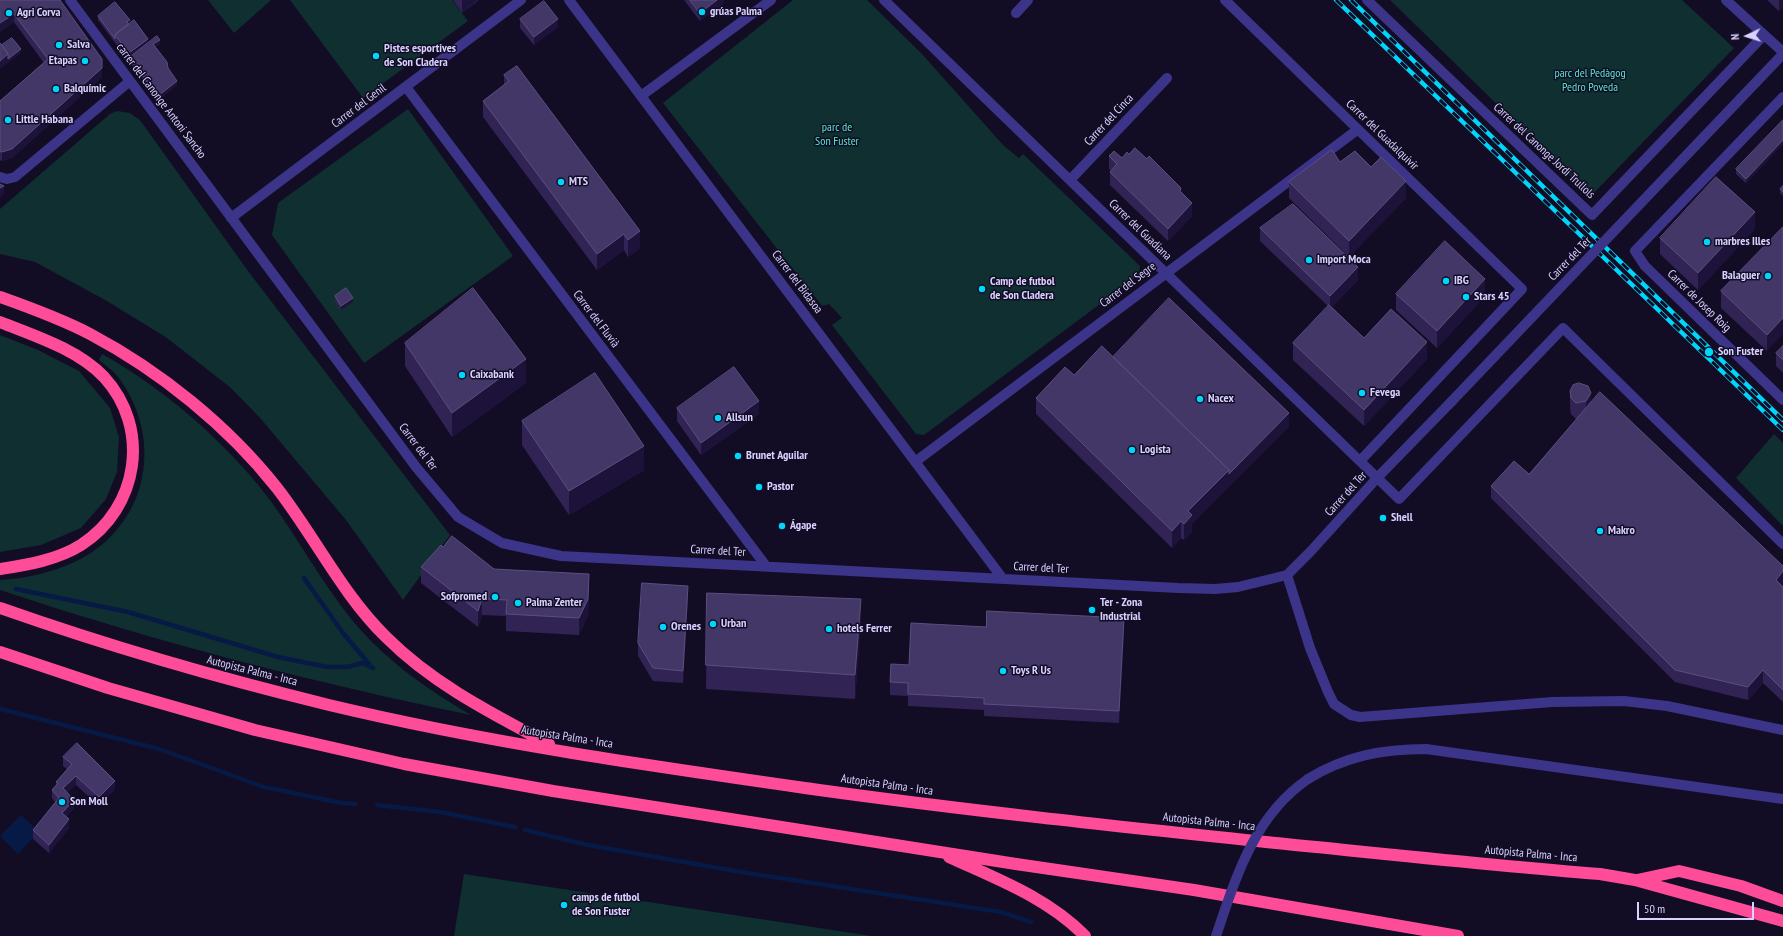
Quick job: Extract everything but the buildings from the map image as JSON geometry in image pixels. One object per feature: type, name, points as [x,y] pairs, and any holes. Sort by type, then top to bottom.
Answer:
[{"type":"highway","points":[[0,297],[53,316],[89,334],[144,367],[173,388],[216,425],[257,466],[293,511],[348,593],[366,616],[391,642],[439,682],[479,707],[559,750]]},
{"type":"highway","points":[[0,322],[30,334],[76,356],[99,373],[114,390],[127,415],[132,431],[134,453],[131,475],[122,500],[111,519],[97,532],[80,545],[62,554],[32,564],[0,569]]},
{"type":"highway","name":"Autopista Palma - Inca","points":[[0,608],[110,646],[184,668],[332,705],[475,736],[745,780],[972,810],[1124,828],[1600,874],[1634,880],[1783,921]]},
{"type":"highway","points":[[0,652],[108,688],[255,730],[404,764],[553,791],[1194,890],[1458,936]]},
{"type":"highway","points":[[935,851],[1008,884],[1039,900],[1064,917],[1085,936]]},
{"type":"highway","points":[[1634,880],[1679,871],[1741,886],[1783,901]]},
{"type":"street","name":"carrer del Canonge Antoni Sancho","points":[[70,0],[231,218]]},
{"type":"street","name":"Carrer del Genil","points":[[231,218],[521,0]]},
{"type":"street","name":"Carrer del Bidasoa","points":[[569,0],[1003,579]]},
{"type":"street","points":[[641,96],[771,0]]},
{"type":"street","name":"Carrer del Guadiana","points":[[884,0],[1399,499],[1563,328],[1783,544]]},
{"type":"street","points":[[1016,13],[1028,0]]},
{"type":"street","name":"Carrer del Guadalquivir","points":[[1225,0],[1522,288]]},
{"type":"street","name":"Carrer del Canonge Jordi Trullols","points":[[1367,0],[1592,215],[1764,35]]},
{"type":"street","points":[[1726,0],[1783,53]]},
{"type":"street","name":"Carrer del Ter","points":[[231,218],[416,467],[458,517],[502,543],[561,556],[1215,589],[1238,587],[1287,575],[1311,551],[1377,478],[1783,53]]},
{"type":"street","name":"Carrer del Cinca","points":[[1070,180],[1167,78]]},
{"type":"street","points":[[0,177],[7,179],[15,176],[130,81]]},
{"type":"street","name":"Carrer del Fluvià","points":[[406,87],[766,566]]},
{"type":"street","name":"Carrer de Josep Roig","points":[[1783,98],[1635,250],[1645,266],[1783,400]]},
{"type":"street","name":"Carrer del Segre","points":[[915,462],[1165,273],[1358,130]]},
{"type":"street","name":"Carrer del Ter","points":[[1360,462],[1522,288]]},
{"type":"street","points":[[1287,575],[1310,648],[1328,692],[1334,704],[1351,716],[1360,717],[1552,702],[1624,702],[1667,706],[1783,730]]},
{"type":"street","points":[[1216,936],[1237,875],[1258,832],[1279,804],[1308,779],[1339,763],[1359,756],[1381,751],[1426,749],[1783,799]]},
{"type":"green space","points":[[208,0],[271,0],[234,33]]},
{"type":"green space","name":"Pistes esportives de Son Cladera","points":[[290,0],[452,0],[468,21],[363,98]]},
{"type":"green space","name":"parc de Son Fuster","points":[[793,0],[867,0],[922,54],[1004,146],[1019,158],[1023,154],[1140,266],[1139,275],[924,435],[916,434],[832,325],[842,318],[829,304],[822,306],[663,103]]},
{"type":"green space","name":"parc del Pedàgog Pedro Poveda","points":[[1390,0],[1682,0],[1734,48],[1591,196]]},
{"type":"green space","points":[[408,109],[513,256],[364,363],[272,235],[278,203]]},
{"type":"green space","points":[[117,111],[130,113],[140,120],[248,271],[450,535],[403,600],[346,520],[261,419],[231,388],[167,338],[107,301],[35,262],[0,254],[0,209],[110,114]]},
{"type":"green space","points":[[0,335],[38,350],[79,371],[110,408],[119,437],[117,472],[106,499],[81,528],[41,545],[0,552]]},
{"type":"green space","points":[[102,354],[145,381],[166,397],[225,448],[270,500],[329,589],[352,620],[367,637],[416,679],[452,704],[471,715],[352,689],[234,660],[117,627],[0,590],[0,580],[41,574],[81,559],[104,543],[120,526],[132,506],[140,486],[144,464],[144,442],[140,420],[131,398],[119,378],[99,360]]},
{"type":"green space","points":[[1774,434],[1783,443],[1783,526],[1736,478]]},
{"type":"green space","name":"camps de futbol de Son Fuster","points":[[464,874],[872,936],[454,936]]},
{"type":"water","points":[[21,815],[39,832],[18,854],[0,836]]},
{"type":"waterway","points":[[304,578],[343,633],[369,664]]},
{"type":"waterway","points":[[16,589],[128,612],[278,657],[327,667],[347,667],[363,663],[373,668]]},
{"type":"waterway","points":[[0,709],[159,749],[264,787],[342,803],[355,804]]},
{"type":"waterway","points":[[377,805],[440,812],[515,827]]},
{"type":"waterway","points":[[525,830],[588,845],[741,872],[1001,912],[1031,922]]},
{"type":"railway","points":[[1336,0],[1783,430]]},
{"type":"railway","points":[[1351,0],[1783,420]]},
{"type":"place","name":"grúas Palma","points":[[702,12]]},
{"type":"place","name":"Agri Corva","points":[[9,13]]},
{"type":"place","name":"Salva","points":[[59,45]]},
{"type":"place","name":"Pistes esportives de Son Cladera","points":[[376,56]]},
{"type":"place","name":"Etapas","points":[[85,61]]},
{"type":"place","name":"Balquímic","points":[[56,89]]},
{"type":"place","name":"Little Habana","points":[[8,120]]},
{"type":"place","name":"MTS","points":[[561,182]]},
{"type":"place","name":"marbres Illes","points":[[1707,242]]},
{"type":"place","name":"Import Moca","points":[[1309,260]]},
{"type":"place","name":"Balaguer","points":[[1768,276]]},
{"type":"place","name":"IBG","points":[[1446,281]]},
{"type":"place","name":"Camp de futbol de Son Cladera","points":[[982,289]]},
{"type":"place","name":"Stars 45","points":[[1466,297]]},
{"type":"place","name":"Son Fuster","points":[[1709,352]]},
{"type":"place","name":"Caixabank","points":[[462,375]]},
{"type":"place","name":"Fevega","points":[[1362,393]]},
{"type":"place","name":"Nacex","points":[[1200,399]]},
{"type":"place","name":"Allsun","points":[[718,418]]},
{"type":"place","name":"Logista","points":[[1132,450]]},
{"type":"place","name":"Brunet Aguilar","points":[[738,456]]},
{"type":"place","name":"Pastor","points":[[759,487]]},
{"type":"place","name":"Shell","points":[[1383,518]]},
{"type":"place","name":"Ágape","points":[[782,526]]},
{"type":"place","name":"Makro","points":[[1600,531]]},
{"type":"place","name":"Sofpromed","points":[[495,597]]},
{"type":"place","name":"Palma Zenter","points":[[518,603]]},
{"type":"place","name":"Ter - Zona Industrial","points":[[1092,610]]},
{"type":"place","name":"Urban","points":[[713,624]]},
{"type":"place","name":"Orenes","points":[[663,627]]},
{"type":"place","name":"hotels Ferrer","points":[[829,629]]},
{"type":"place","name":"Toys R Us","points":[[1003,671]]},
{"type":"place","name":"Son Moll","points":[[62,802]]},
{"type":"place","name":"camps de futbol de Son Fuster","points":[[564,905]]}]
